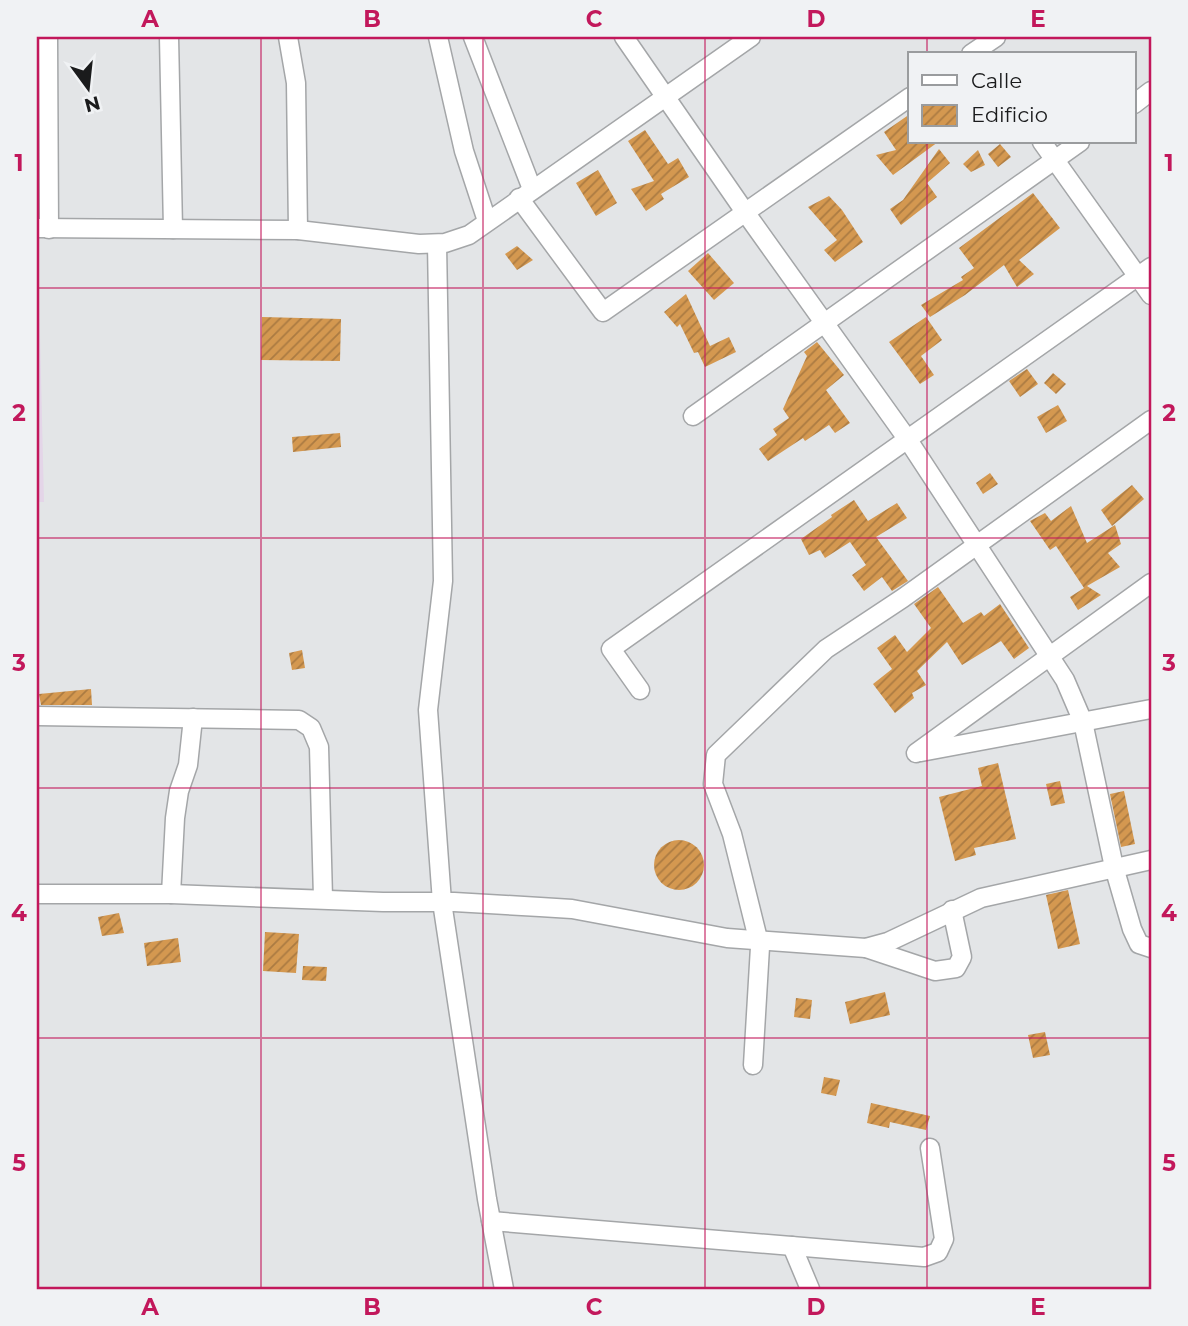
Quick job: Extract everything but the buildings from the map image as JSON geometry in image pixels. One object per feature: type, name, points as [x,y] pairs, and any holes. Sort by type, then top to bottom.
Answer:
[{"type":"street","points":[[48,37],[43,229],[298,230],[419,244],[445,243],[469,235],[751,37]]},
{"type":"street","points":[[169,37],[173,229]]},
{"type":"street","points":[[288,37],[296,83],[298,230]]},
{"type":"street","points":[[439,37],[464,151],[487,222]]},
{"type":"street","points":[[473,37],[526,194],[603,312],[908,98]]},
{"type":"street","points":[[624,37],[908,440],[1065,680],[1083,722],[1114,867],[1132,929],[1139,944],[1151,948]]},
{"type":"street","points":[[974,49],[996,37]]},
{"type":"street","points":[[1136,103],[1151,92]]},
{"type":"street","points":[[1043,144],[1145,271],[1151,295]]},
{"type":"street","points":[[693,416],[1077,144]]},
{"type":"street","points":[[436,243],[443,581],[428,710],[442,902],[504,1289]]},
{"type":"street","points":[[640,690],[611,649],[1145,271]]},
{"type":"street","points":[[753,1065],[760,947],[732,834],[713,784],[716,755],[826,649],[903,598],[1151,420]]},
{"type":"street","points":[[1151,583],[916,753],[1151,709]]},
{"type":"street","points":[[37,716],[299,720],[311,729],[319,747],[323,898]]},
{"type":"street","points":[[171,894],[179,791],[188,765],[193,718]]},
{"type":"street","points":[[866,948],[888,942],[982,898],[1151,860]]},
{"type":"street","points":[[37,894],[323,898],[572,909],[727,938],[866,948],[935,971],[956,968],[962,957],[952,910]]},
{"type":"street","points":[[491,1221],[924,1257],[938,1252],[944,1239],[930,1148]]},
{"type":"street","points":[[792,1246],[810,1289]]},
{"type":"shaded area","points":[[38,252],[44,502],[37,502]]}]
